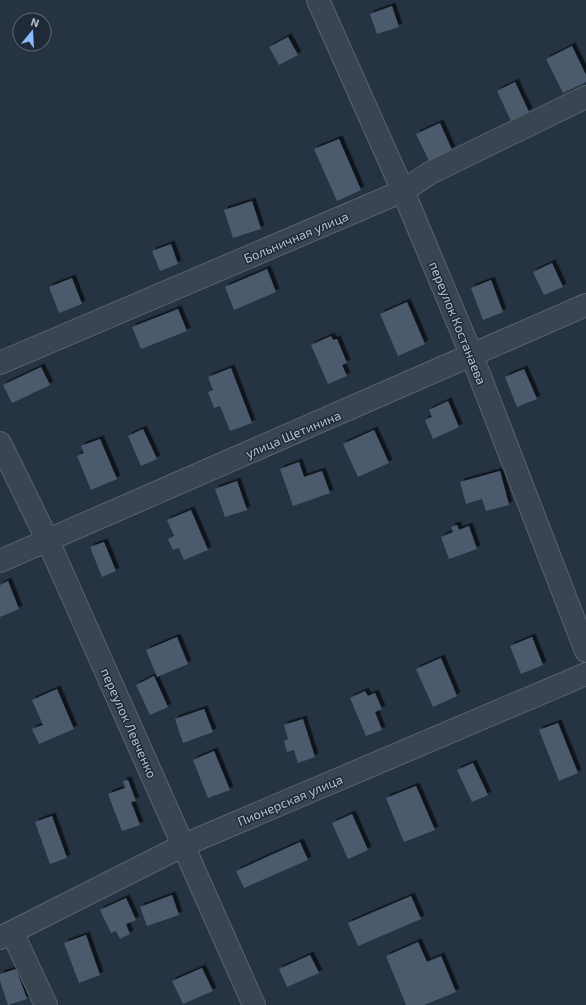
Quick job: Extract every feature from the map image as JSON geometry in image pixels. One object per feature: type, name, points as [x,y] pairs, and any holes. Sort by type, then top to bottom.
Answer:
[{"type":"street","name":"переулок Костанаева","points":[[318,0],[403,191],[472,356],[586,651]]},
{"type":"street","name":"Больничная улица","points":[[0,363],[403,191],[430,173],[586,97]]},
{"type":"street","name":"улица Щетинина","points":[[0,561],[586,305]]},
{"type":"street","name":"переулок Левченко","points":[[0,443],[48,541],[254,1005]]},
{"type":"street","name":"Пионерская улица","points":[[6,935],[184,845],[586,674]]},
{"type":"street","points":[[6,935],[46,1005]]},
{"type":"building","points":[[392,6],[399,27],[377,34],[370,14]]},
{"type":"building","points":[[288,37],[298,55],[279,65],[269,47]]},
{"type":"building","points":[[572,46],[586,75],[586,82],[563,93],[546,59]]},
{"type":"building","points":[[515,82],[529,112],[511,121],[497,91]]},
{"type":"building","points":[[440,123],[452,150],[429,161],[416,134]]},
{"type":"building","points":[[339,139],[361,190],[337,201],[314,149]]},
{"type":"building","points":[[252,201],[261,229],[233,238],[224,210]]},
{"type":"building","points":[[171,244],[178,264],[160,271],[152,251]]},
{"type":"building","points":[[552,263],[563,287],[544,295],[533,272]]},
{"type":"building","points":[[267,269],[276,292],[234,310],[225,287]]},
{"type":"building","points":[[72,278],[82,304],[59,313],[49,287]]},
{"type":"building","points":[[491,280],[503,312],[483,320],[471,288]]},
{"type":"building","points":[[407,302],[425,344],[398,356],[380,314]]},
{"type":"building","points":[[178,309],[187,331],[141,349],[132,327]]},
{"type":"building","points":[[331,336],[333,340],[337,339],[347,363],[342,365],[347,376],[328,384],[311,345]]},
{"type":"building","points":[[41,367],[50,385],[12,403],[3,385]]},
{"type":"building","points":[[231,368],[252,423],[230,431],[220,406],[214,408],[208,392],[213,390],[208,377]]},
{"type":"building","points":[[524,369],[537,399],[517,407],[505,377]]},
{"type":"building","points":[[448,401],[459,427],[433,439],[425,420],[432,417],[429,410]]},
{"type":"building","points":[[143,429],[157,459],[141,466],[128,436]]},
{"type":"building","points":[[374,430],[389,463],[358,477],[343,444]]},
{"type":"building","points":[[100,439],[117,479],[91,490],[77,456],[84,453],[81,446]]},
{"type":"building","points":[[299,462],[304,477],[322,471],[330,493],[293,506],[280,469]]},
{"type":"building","points":[[500,471],[509,505],[486,511],[482,499],[466,504],[460,482]]},
{"type":"building","points":[[237,481],[247,510],[225,517],[215,489]]},
{"type":"building","points":[[191,510],[208,550],[184,560],[179,548],[173,550],[168,539],[174,536],[167,520]]},
{"type":"building","points":[[457,525],[459,530],[469,526],[477,549],[449,559],[441,537],[453,532],[451,527]]},
{"type":"building","points":[[104,542],[116,571],[102,577],[90,547]]},
{"type":"building","points":[[8,581],[19,609],[0,617],[0,585]]},
{"type":"building","points":[[177,637],[188,664],[157,677],[146,650]]},
{"type":"building","points":[[532,637],[543,665],[521,674],[510,646]]},
{"type":"building","points":[[441,658],[457,696],[433,707],[416,669]]},
{"type":"building","points":[[154,676],[168,707],[150,715],[136,685]]},
{"type":"building","points":[[57,689],[74,729],[39,744],[32,729],[43,725],[32,700]]},
{"type":"building","points":[[365,691],[368,696],[375,693],[382,709],[375,712],[382,730],[366,736],[350,698]]},
{"type":"building","points":[[204,709],[213,732],[183,743],[175,719]]},
{"type":"building","points":[[303,719],[315,757],[298,763],[294,750],[287,752],[284,741],[288,739],[284,725]]},
{"type":"building","points":[[558,723],[578,773],[559,781],[539,730]]},
{"type":"building","points":[[214,751],[230,790],[208,798],[193,760]]},
{"type":"building","points":[[473,763],[488,795],[472,802],[457,770]]},
{"type":"building","points":[[128,780],[136,801],[131,802],[140,825],[122,831],[108,794],[125,788],[123,781]]},
{"type":"building","points":[[416,786],[435,830],[404,842],[386,798]]},
{"type":"building","points":[[352,814],[368,850],[348,859],[332,823]]},
{"type":"building","points":[[52,816],[67,858],[50,864],[35,822]]},
{"type":"building","points":[[300,842],[308,860],[244,888],[236,871]]},
{"type":"building","points":[[172,895],[179,915],[147,926],[140,907]]},
{"type":"building","points":[[411,896],[421,919],[358,946],[348,923]]},
{"type":"building","points":[[126,898],[136,920],[126,924],[130,934],[120,939],[116,931],[111,933],[100,910]]},
{"type":"building","points":[[86,935],[100,975],[79,983],[64,943]]},
{"type":"building","points":[[418,942],[427,962],[441,956],[456,992],[424,1005],[406,1005],[386,956]]},
{"type":"building","points":[[310,955],[319,973],[287,987],[279,969]]},
{"type":"building","points":[[202,968],[213,991],[183,1004],[172,981]]},
{"type":"building","points":[[16,969],[27,999],[8,1005],[0,981],[0,974]]}]
